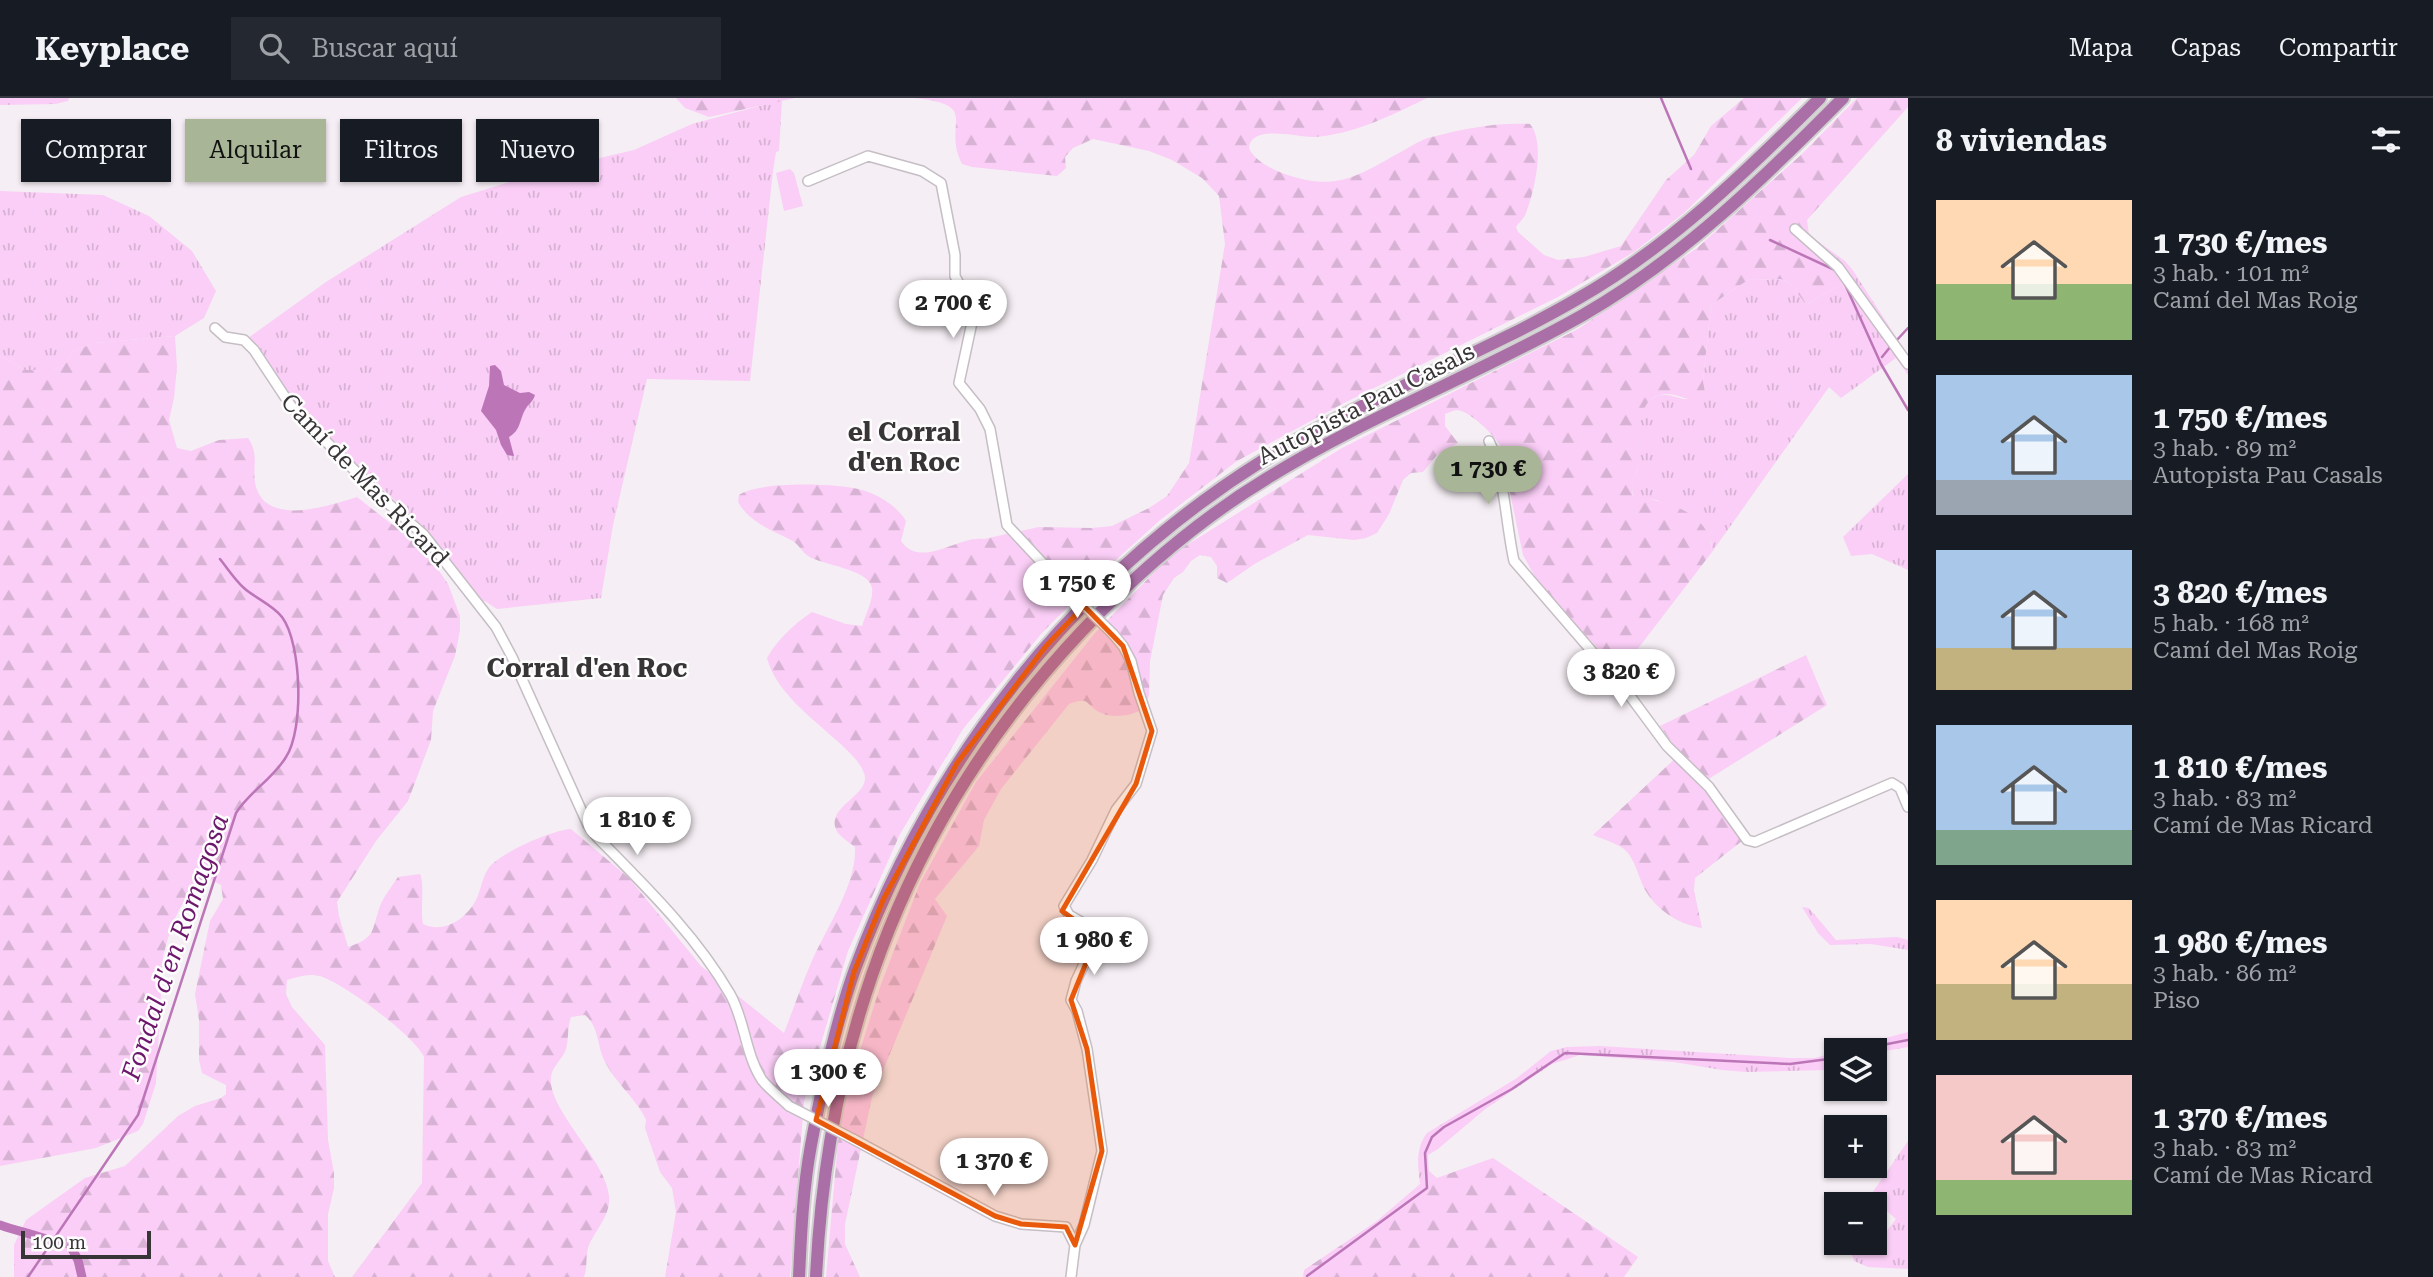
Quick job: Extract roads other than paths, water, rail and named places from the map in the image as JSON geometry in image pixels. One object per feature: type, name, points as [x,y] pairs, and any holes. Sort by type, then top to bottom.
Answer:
[{"type":"highway","name":"Autopista Pau Casals","points":[[799,1277],[810,1148],[832,1048],[854,972],[883,900],[930,807],[987,719],[1046,646],[1113,576],[1183,517],[1262,461],[1366,405],[1497,343],[1580,298],[1628,267],[1716,199],[1820,98]]},
{"type":"highway","name":"Autopista Pau Casals","points":[[816,1277],[821,1200],[829,1141],[846,1060],[866,988],[917,867],[942,818],[1000,728],[1051,664],[1113,599],[1149,566],[1207,519],[1255,485],[1344,434],[1503,358],[1583,315],[1662,263],[1732,206],[1843,98]]},
{"type":"street","points":[[808,181],[868,156],[922,171],[940,184],[955,256],[955,276],[974,313],[959,383],[980,409],[990,429],[1007,525],[1124,646],[1152,731],[1136,784],[1116,810],[1092,860],[1064,906],[1069,915],[1095,930],[1097,936],[1076,981],[1071,1000],[1077,1011],[1087,1049],[1102,1151],[1084,1225],[1075,1245],[1071,1277]]},
{"type":"street","points":[[1795,229],[1838,267],[1908,364]]},
{"type":"street","name":"Camí de Mas Ricard","points":[[215,328],[225,337],[239,337],[254,349],[290,406],[382,498],[424,535],[496,627],[588,825],[695,943],[736,1006],[752,1059],[762,1080],[789,1106],[995,1216],[1021,1224],[1066,1227],[1075,1245]]},
{"type":"street","points":[[1489,441],[1495,454],[1514,561],[1627,692],[1667,746],[1709,787],[1747,841],[1755,842],[1892,783],[1900,788],[1908,807]]},
{"type":"waterway","points":[[1661,98],[1691,169]]},
{"type":"waterway","points":[[1770,240],[1837,271]]},
{"type":"waterway","points":[[1844,282],[1881,364],[1908,410]]},
{"type":"waterway","points":[[1896,341],[1908,328]]},
{"type":"waterway","points":[[1882,357],[1891,346]]},
{"type":"waterway","name":"Fondal d'en Romagosa","points":[[28,1277],[138,1115],[236,813],[281,765],[292,744],[296,728],[298,687],[294,646],[289,630],[282,617],[244,588],[220,559]]},
{"type":"waterway","points":[[1887,1044],[1908,1040]]},
{"type":"waterway","points":[[1307,1276],[1427,1188],[1425,1153],[1432,1137],[1444,1127],[1512,1089],[1565,1053],[1790,1064],[1824,1060]]},
{"type":"waterway","points":[[0,1225],[58,1244]]},
{"type":"waterway","points":[[71,1247],[82,1277]]},
{"type":"district","name":"el Corral d'en Roc","points":[[904,447]]},
{"type":"district","name":"Corral d'en Roc","points":[[587,668]]}]
